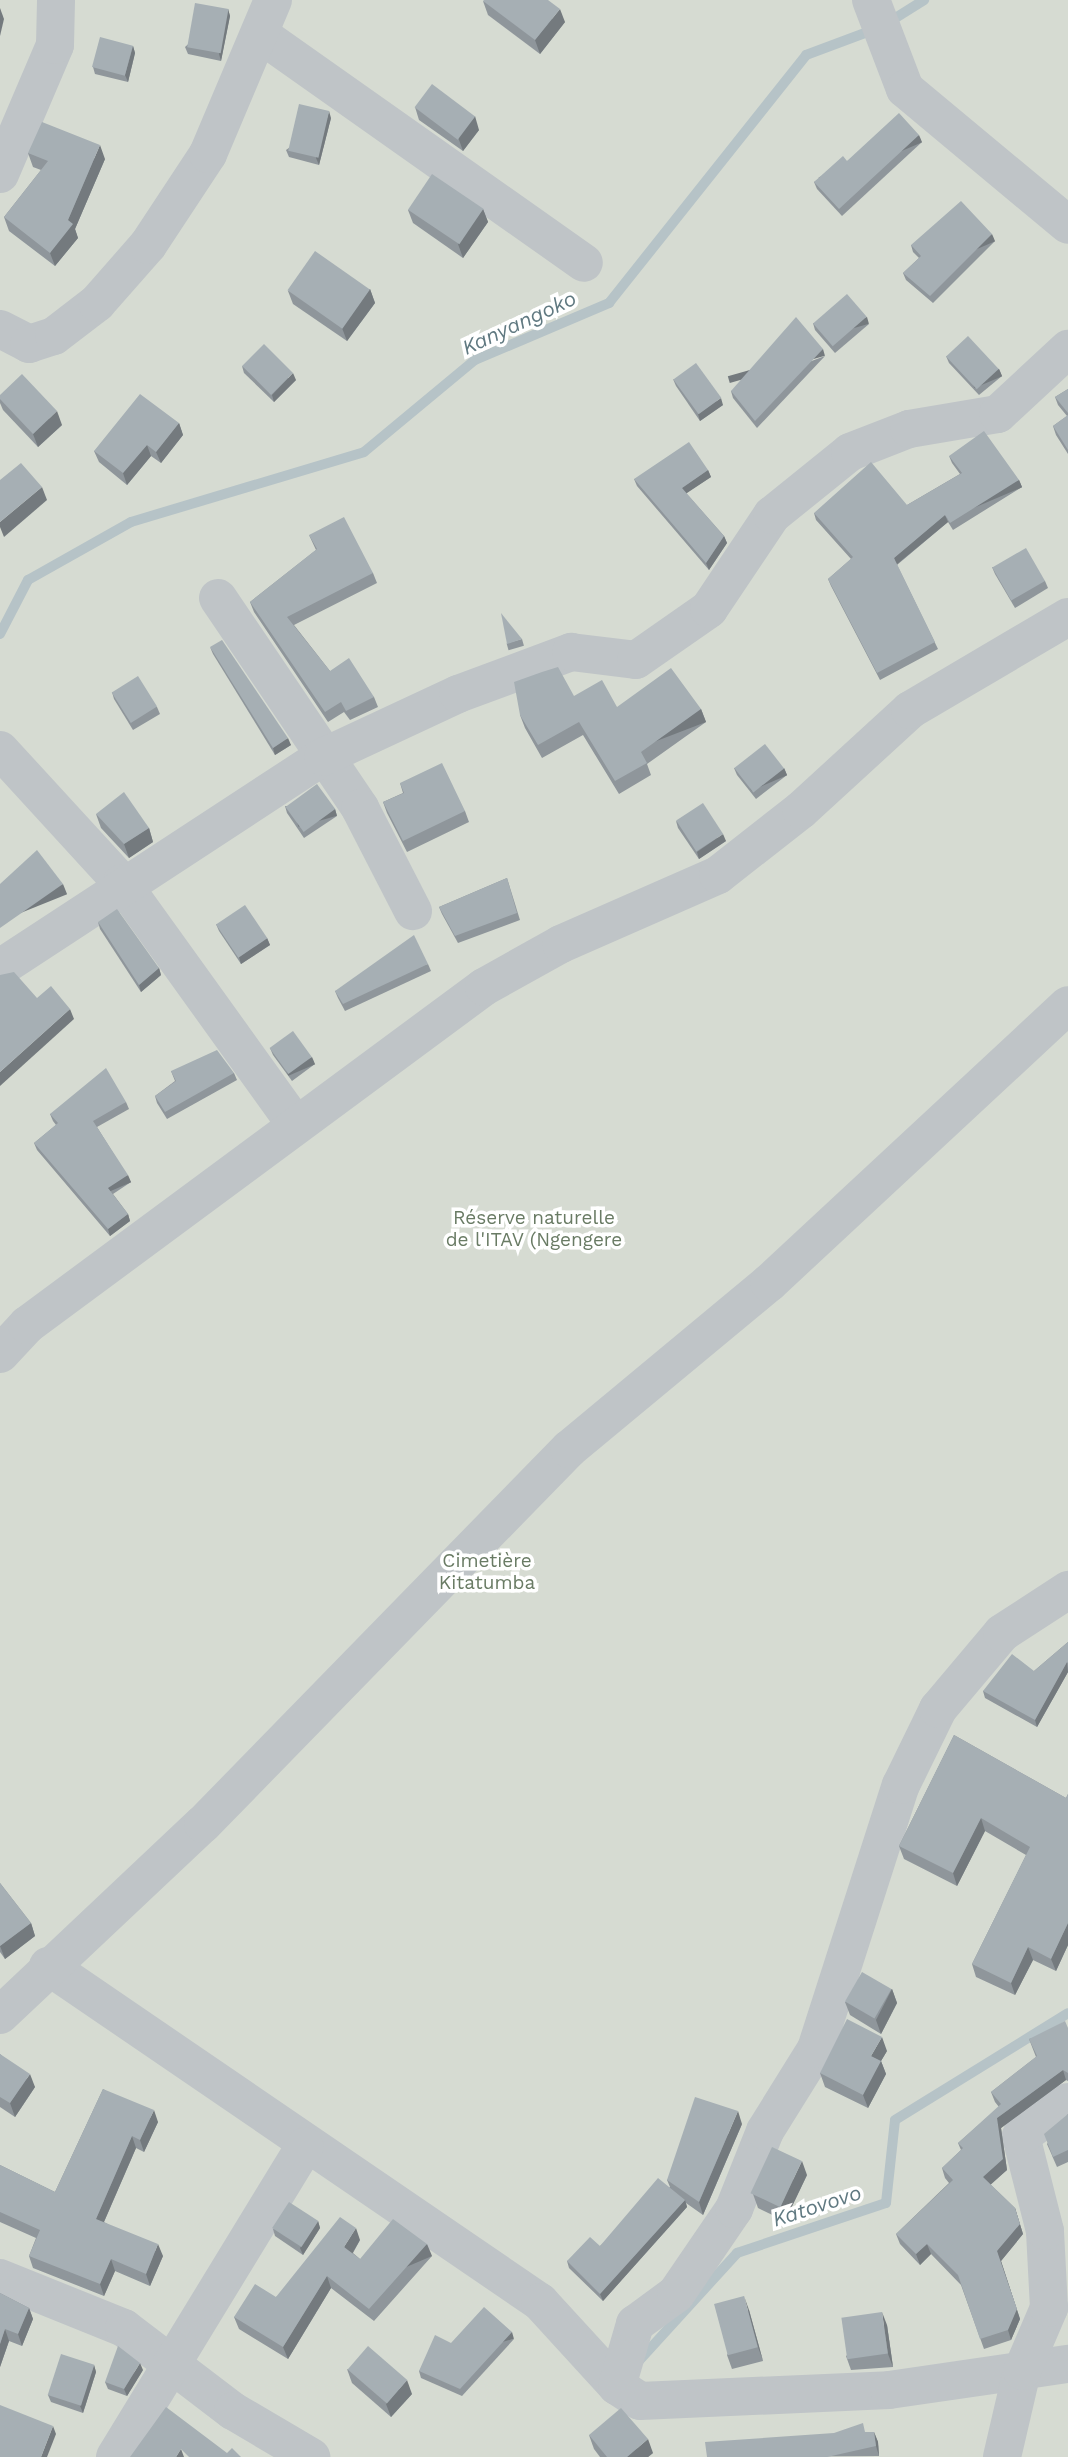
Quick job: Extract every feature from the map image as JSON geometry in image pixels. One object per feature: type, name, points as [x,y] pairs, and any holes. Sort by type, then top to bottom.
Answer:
[{"type":"street","points":[[0,174],[55,45],[56,0]]},
{"type":"street","points":[[871,0],[905,89],[1068,225]]},
{"type":"street","points":[[0,329],[29,344],[54,336],[97,303],[148,245],[208,154],[267,18],[584,263]]},
{"type":"street","points":[[0,968],[122,883],[323,758],[458,694],[571,652],[636,660],[709,609],[772,515],[850,452],[909,429],[998,414],[1068,349]]},
{"type":"street","points":[[218,598],[359,808],[413,911]]},
{"type":"street","points":[[0,1353],[27,1325],[484,987],[561,944],[718,874],[801,810],[910,710],[1068,617]]},
{"type":"street","points":[[0,750],[122,883],[296,1125]]},
{"type":"street","points":[[0,2015],[48,1966],[203,1824],[569,1449],[769,1283],[1068,1005]]},
{"type":"street","points":[[625,2392],[635,2325],[676,2294],[734,2209],[765,2131],[816,2049],[901,1785],[938,1709],[1002,1633],[1068,1590]]},
{"type":"street","points":[[48,1966],[196,2061],[305,2146],[540,2302],[625,2392],[889,2390],[1068,2364]]},
{"type":"street","points":[[1002,2457],[1022,2371],[1049,2308],[1045,2231],[1021,2136],[1068,2102]]},
{"type":"street","points":[[115,2457],[305,2146]]},
{"type":"street","points":[[0,2278],[124,2329],[311,2457]]},
{"type":"green space","name":"Réserve naturelle de l'ITAV (Ngengere","points":[[0,0],[1068,0],[1068,2457],[0,2457]]},
{"type":"building","points":[[484,0],[548,0],[560,9],[535,40]]},
{"type":"building","points":[[195,3],[228,9],[221,53],[187,47]]},
{"type":"building","points":[[100,37],[133,46],[125,76],[92,67]]},
{"type":"building","points":[[432,84],[475,116],[458,140],[415,107]]},
{"type":"building","points":[[299,104],[329,111],[318,158],[288,151]]},
{"type":"building","points":[[899,113],[919,135],[839,209],[814,182],[843,156],[847,161]]},
{"type":"building","points":[[42,122],[100,145],[68,220],[73,224],[50,253],[4,217],[48,161],[28,153]]},
{"type":"building","points":[[432,174],[483,209],[459,244],[408,210]]},
{"type":"building","points":[[961,201],[992,234],[930,296],[903,273],[921,256],[911,245]]},
{"type":"building","points":[[315,251],[370,289],[342,329],[287,290]]},
{"type":"building","points":[[847,294],[867,317],[833,346],[813,324]]},
{"type":"building","points":[[796,317],[823,349],[755,421],[731,391]]},
{"type":"building","points":[[968,336],[999,369],[977,389],[946,356]]},
{"type":"building","points":[[264,344],[293,373],[271,395],[242,366]]},
{"type":"building","points":[[696,363],[721,398],[699,414],[673,379]]},
{"type":"building","points":[[22,374],[57,411],[33,434],[0,399],[0,395]]},
{"type":"building","points":[[1068,389],[1068,413],[1055,397]]},
{"type":"building","points":[[140,394],[179,423],[156,452],[147,445],[123,473],[94,451]]},
{"type":"building","points":[[1068,415],[1068,450],[1053,426]]},
{"type":"building","points":[[984,431],[1019,480],[950,523],[945,515],[894,558],[935,642],[877,673],[828,579],[853,557],[814,513],[871,462],[907,505],[962,473],[949,456]]},
{"type":"building","points":[[689,442],[708,470],[682,488],[724,536],[706,563],[634,479]]},
{"type":"building","points":[[21,463],[42,487],[0,522],[0,480]]},
{"type":"building","points":[[344,517],[373,573],[287,617],[330,671],[349,658],[374,697],[346,711],[341,702],[325,712],[250,602],[317,549],[309,535]]},
{"type":"building","points":[[1026,548],[1045,581],[1011,600],[992,568]]},
{"type":"building","points":[[501,613],[522,639],[507,644]]},
{"type":"building","points":[[222,640],[288,738],[273,748],[210,647]]},
{"type":"building","points":[[558,667],[574,696],[602,680],[617,707],[671,668],[701,709],[641,752],[647,763],[615,781],[579,722],[538,745],[520,715],[514,682]]},
{"type":"building","points":[[138,676],[157,707],[131,723],[112,692]]},
{"type":"building","points":[[765,744],[784,768],[753,792],[734,768]]},
{"type":"building","points":[[442,763],[465,811],[403,841],[383,802],[404,793],[400,783]]},
{"type":"building","points":[[317,784],[335,809],[304,832],[285,807]]},
{"type":"building","points":[[124,792],[149,828],[124,844],[96,814]]},
{"type":"building","points":[[703,803],[723,834],[696,851],[676,820]]},
{"type":"building","points":[[37,850],[63,884],[0,928],[0,884]]},
{"type":"building","points":[[507,878],[517,913],[455,936],[439,907]]},
{"type":"building","points":[[245,905],[267,938],[238,958],[216,925]]},
{"type":"building","points":[[117,909],[159,968],[139,985],[98,922]]},
{"type":"building","points":[[414,935],[428,964],[343,1004],[335,991]]},
{"type":"building","points":[[14,972],[37,998],[51,986],[70,1009],[0,1072],[0,975]]},
{"type":"building","points":[[293,1031],[312,1057],[288,1074],[270,1048]]},
{"type":"building","points":[[217,1050],[234,1073],[165,1112],[155,1096],[176,1081],[171,1071]]},
{"type":"building","points":[[106,1068],[126,1102],[93,1121],[128,1175],[108,1188],[128,1214],[108,1229],[34,1143],[58,1123],[50,1114]]},
{"type":"building","points":[[1068,1642],[1068,1663],[1035,1720],[983,1691],[1012,1654],[1034,1671]]},
{"type":"building","points":[[954,1735],[1066,1798],[1068,1794],[1068,1923],[1051,1959],[1028,1947],[1011,1983],[972,1964],[1030,1847],[981,1818],[953,1873],[899,1846]]},
{"type":"building","points":[[0,1883],[31,1923],[0,1946]]},
{"type":"building","points":[[862,1972],[891,1989],[874,2018],[845,2001]]},
{"type":"building","points":[[847,2019],[882,2037],[871,2056],[881,2061],[863,2095],[820,2073]]},
{"type":"building","points":[[1065,2021],[1068,2028],[1068,2073],[1063,2070],[997,2118],[1003,2159],[983,2177],[1015,2208],[1020,2224],[997,2251],[1017,2309],[1008,2330],[980,2339],[958,2275],[927,2244],[916,2254],[896,2234],[953,2180],[942,2168],[963,2148],[958,2143],[1001,2104],[991,2092],[1037,2056],[1029,2039]]},
{"type":"building","points":[[0,2054],[30,2074],[10,2103],[0,2097]]},
{"type":"building","points":[[103,2089],[154,2110],[140,2140],[132,2136],[96,2219],[158,2244],[146,2274],[111,2259],[100,2284],[29,2256],[40,2230],[0,2212],[0,2165],[55,2192]]},
{"type":"building","points":[[695,2097],[738,2111],[699,2202],[667,2180]]},
{"type":"building","points":[[1068,2114],[1068,2150],[1053,2157],[1044,2134]]},
{"type":"building","points":[[772,2147],[802,2161],[780,2207],[750,2193]]},
{"type":"building","points":[[658,2178],[685,2200],[600,2294],[567,2261],[590,2237],[600,2246]]},
{"type":"building","points":[[289,2202],[318,2221],[301,2247],[272,2228]]},
{"type":"building","points":[[340,2217],[356,2228],[344,2247],[360,2259],[393,2219],[427,2244],[369,2309],[327,2276],[283,2347],[234,2317],[255,2284],[276,2297]]},
{"type":"building","points":[[0,2293],[29,2308],[18,2334],[5,2329],[0,2344]]},
{"type":"building","points":[[744,2296],[758,2347],[728,2355],[714,2304]]},
{"type":"building","points":[[484,2307],[512,2332],[460,2389],[419,2371],[435,2335],[451,2343]]},
{"type":"building","points":[[882,2312],[888,2354],[847,2359],[841,2318]]},
{"type":"building","points":[[118,2346],[140,2363],[124,2389],[105,2382]]},
{"type":"building","points":[[368,2346],[407,2380],[387,2404],[348,2369]]},
{"type":"building","points":[[61,2354],[94,2365],[81,2406],[48,2395]]},
{"type":"building","points":[[0,2405],[53,2426],[41,2457],[0,2457]]},
{"type":"building","points":[[166,2407],[227,2453],[232,2448],[241,2457],[189,2457],[181,2449],[176,2457],[130,2457]]},
{"type":"building","points":[[621,2408],[648,2439],[627,2457],[607,2457],[589,2435]]},
{"type":"building","points":[[863,2423],[865,2432],[874,2432],[876,2446],[827,2457],[707,2457],[705,2442],[834,2433]]},
{"type":"waterway","name":"Kanyangoko","points":[[0,634],[28,580],[131,522],[364,452],[475,360],[609,303],[806,55],[881,27],[924,0]]},
{"type":"waterway","name":"Katovovo","points":[[637,2363],[737,2253],[886,2203],[895,2120],[1068,2013]]},
{"type":"park label","name":"Cimetière Kitatumba","points":[[487,1572]]}]
